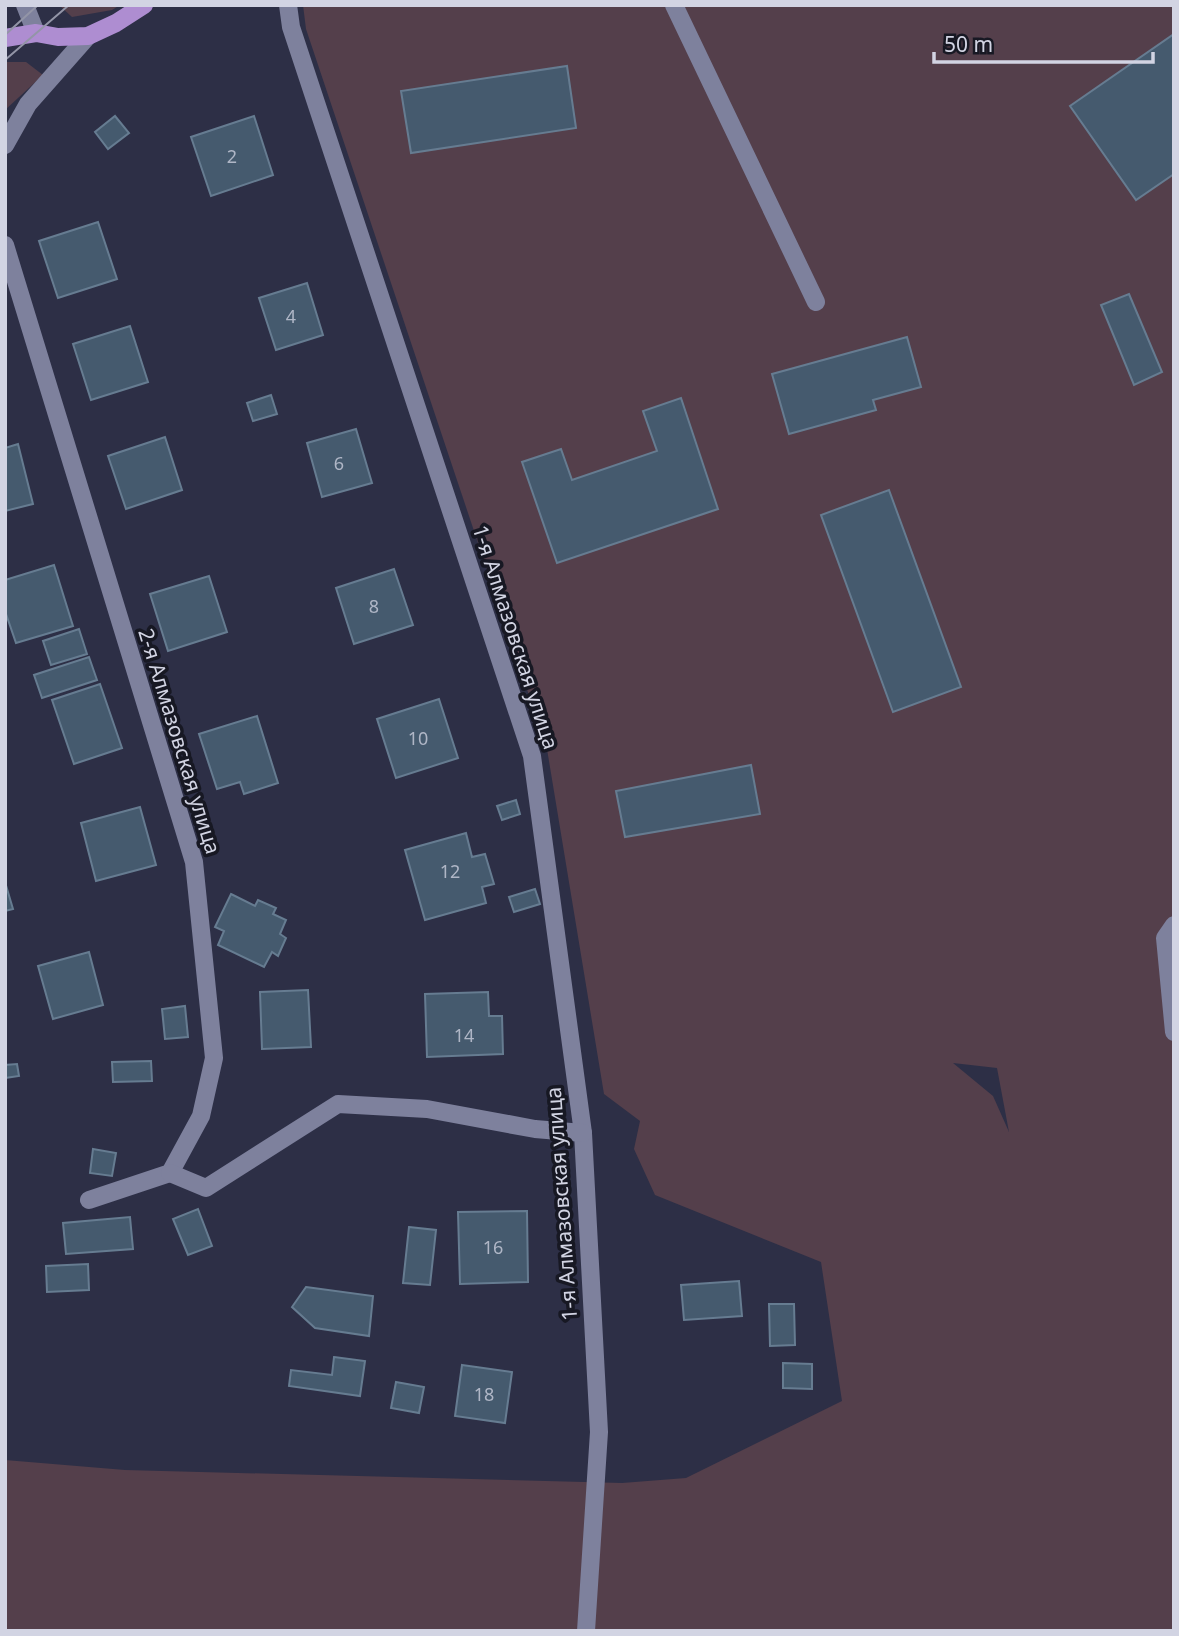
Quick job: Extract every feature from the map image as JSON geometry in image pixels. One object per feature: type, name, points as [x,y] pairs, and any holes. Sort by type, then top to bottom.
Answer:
[{"type":"main road","points":[[5,38],[36,33],[58,37],[88,36],[117,23],[144,5]]},
{"type":"street","points":[[25,5],[36,33]]},
{"type":"street","name":"1-я Алмазовская улица","points":[[288,5],[290,27],[532,756],[583,1133],[599,1433],[586,1631]]},
{"type":"street","points":[[674,5],[816,302]]},
{"type":"street","points":[[5,145],[28,104],[88,36]]},
{"type":"street","name":"2-я Алмазовская улица","points":[[5,245],[194,862],[214,1058],[201,1116],[170,1173]]},
{"type":"street","points":[[1174,925],[1165,938],[1174,1032]]},
{"type":"street","points":[[89,1200],[170,1173],[206,1188],[338,1104],[427,1109],[535,1129],[583,1133]]},
{"type":"shaded area","points":[[59,5],[120,5],[112,10],[72,17]]},
{"type":"shaded area","points":[[303,5],[1174,5],[1174,1631],[5,1631],[5,1460],[125,1470],[622,1483],[686,1478],[842,1401],[821,1262],[655,1195],[634,1149],[640,1121],[604,1094],[547,749],[306,29]],"holes":[[[953,1063],[997,1068],[1009,1132],[993,1096]]]},
{"type":"shaded area","points":[[5,62],[26,62],[43,75],[5,110]]},
{"type":"building","points":[[1174,34],[1174,174],[1136,200],[1070,106]]},
{"type":"building","points":[[567,66],[576,128],[411,153],[401,91]]},
{"type":"building","points":[[115,116],[129,133],[108,149],[95,132]]},
{"type":"building","points":[[254,116],[273,175],[211,196],[191,137]]},
{"type":"building","points":[[98,222],[117,279],[58,298],[39,241]]},
{"type":"building","points":[[307,283],[323,335],[276,350],[259,298]]},
{"type":"building","points":[[1129,294],[1162,372],[1134,385],[1101,305]]},
{"type":"building","points":[[130,326],[148,382],[91,400],[73,344]]},
{"type":"building","points":[[907,337],[921,387],[873,400],[876,410],[789,434],[772,374]]},
{"type":"building","points":[[271,395],[277,414],[253,421],[247,403]]},
{"type":"building","points":[[681,398],[718,509],[557,563],[522,462],[561,449],[572,480],[657,451],[643,411]]},
{"type":"building","points":[[356,429],[372,483],[322,497],[307,443]]},
{"type":"building","points":[[165,437],[182,490],[126,509],[108,456]]},
{"type":"building","points":[[18,444],[33,504],[5,511],[5,448]]},
{"type":"building","points":[[889,490],[961,687],[893,712],[821,515]]},
{"type":"building","points":[[54,565],[73,626],[16,643],[5,611],[5,580]]},
{"type":"building","points":[[394,569],[413,625],[354,644],[336,588]]},
{"type":"building","points":[[209,576],[227,632],[168,651],[150,594]]},
{"type":"building","points":[[79,629],[87,654],[51,665],[43,641]]},
{"type":"building","points":[[89,657],[97,680],[42,698],[34,675]]},
{"type":"building","points":[[100,684],[122,748],[74,764],[52,700]]},
{"type":"building","points":[[439,699],[458,758],[396,778],[377,719]]},
{"type":"building","points":[[257,716],[278,783],[244,794],[240,782],[217,789],[199,734]]},
{"type":"building","points":[[751,765],[760,814],[625,837],[616,791]]},
{"type":"building","points":[[516,800],[520,814],[502,820],[497,806]]},
{"type":"building","points":[[140,807],[156,865],[96,881],[81,823]]},
{"type":"building","points":[[466,833],[472,857],[485,854],[494,884],[482,887],[486,903],[425,920],[405,850]]},
{"type":"building","points":[[5,882],[13,909],[5,911]]},
{"type":"building","points":[[535,889],[540,904],[514,912],[509,897]]},
{"type":"building","points":[[231,894],[255,906],[258,900],[276,908],[273,914],[286,920],[280,934],[286,938],[278,956],[272,952],[264,967],[218,945],[224,931],[215,927]]},
{"type":"building","points":[[89,952],[103,1005],[53,1019],[38,966]]},
{"type":"building","points":[[308,990],[311,1047],[262,1049],[260,992]]},
{"type":"building","points":[[488,992],[489,1016],[502,1016],[503,1054],[427,1057],[425,994]]},
{"type":"building","points":[[185,1006],[188,1037],[165,1039],[162,1009]]},
{"type":"building","points":[[151,1061],[152,1081],[113,1082],[112,1062]]},
{"type":"building","points":[[17,1064],[19,1076],[5,1078],[5,1065]]},
{"type":"building","points":[[93,1149],[116,1153],[112,1176],[90,1173]]},
{"type":"building","points":[[198,1209],[212,1246],[188,1255],[173,1219]]},
{"type":"building","points":[[527,1211],[528,1282],[460,1284],[458,1212]]},
{"type":"building","points":[[130,1217],[133,1249],[66,1254],[63,1223]]},
{"type":"building","points":[[409,1227],[436,1230],[430,1285],[403,1283]]},
{"type":"building","points":[[88,1264],[89,1290],[47,1292],[46,1266]]},
{"type":"building","points":[[739,1281],[742,1316],[684,1320],[681,1285]]},
{"type":"building","points":[[306,1287],[373,1296],[369,1336],[315,1328],[292,1307]]},
{"type":"building","points":[[769,1304],[794,1304],[795,1345],[770,1346]]},
{"type":"building","points":[[334,1357],[365,1361],[360,1396],[289,1386],[291,1370],[332,1375]]},
{"type":"building","points":[[783,1363],[812,1364],[812,1389],[783,1388]]},
{"type":"building","points":[[462,1365],[512,1372],[505,1423],[455,1416]]},
{"type":"building","points":[[396,1382],[424,1387],[419,1413],[391,1408]]},
{"type":"tram line","points":[[5,35],[38,5]]},
{"type":"tram line","points":[[5,60],[69,5]]}]
